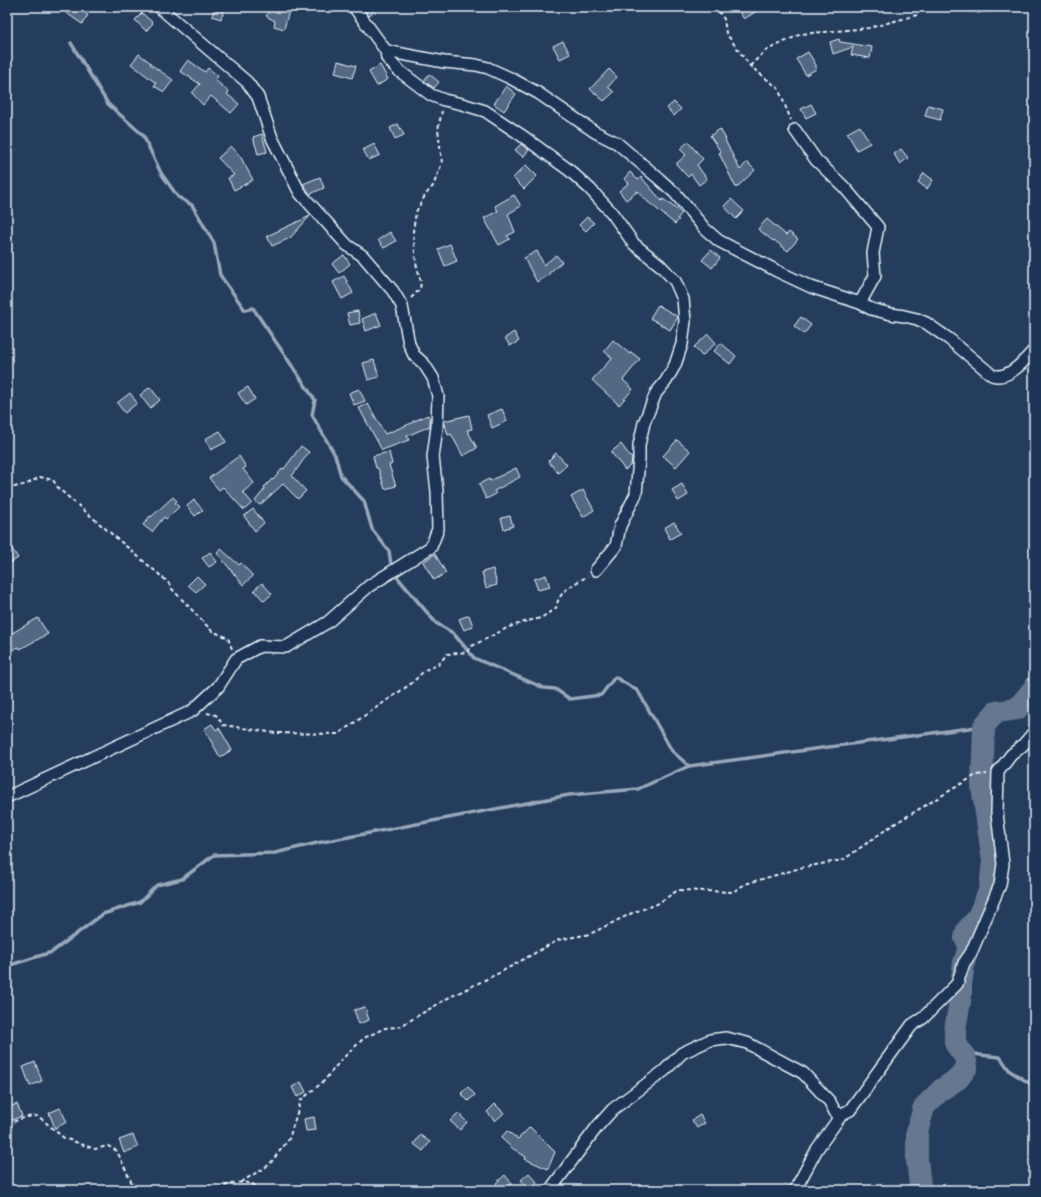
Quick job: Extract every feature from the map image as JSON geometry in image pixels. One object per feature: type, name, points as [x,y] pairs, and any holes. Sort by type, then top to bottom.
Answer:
[{"type":"street","points":[[7,797],[192,711],[218,686],[236,659],[260,646],[286,647],[328,622],[368,586],[431,547],[438,529],[434,457],[438,396],[433,378],[424,364],[414,355],[409,344],[402,306],[393,291],[362,256],[347,246],[300,193],[272,138],[258,97],[247,82],[159,7]]},
{"type":"street","points":[[354,7],[386,51],[387,58],[398,70],[431,95],[485,111],[569,170],[608,208],[634,244],[660,265],[675,281],[683,299],[685,321],[682,344],[675,365],[666,381],[656,393],[644,423],[639,445],[636,494],[620,526],[616,546],[596,570]]},
{"type":"street","points":[[386,51],[444,62],[476,65],[488,68],[510,78],[538,93],[595,132],[617,144],[657,176],[675,193],[705,229],[719,240],[773,269],[811,286],[860,303],[871,309],[917,319],[926,323],[937,330],[992,375],[1001,376],[1017,368],[1034,350]]},
{"type":"street","points":[[795,130],[816,160],[844,187],[878,227],[873,253],[875,276],[860,303]]},
{"type":"street","points":[[795,1190],[817,1149],[842,1114],[850,1110],[912,1025],[923,1018],[957,984],[964,963],[971,953],[1000,885],[1003,864],[997,813],[998,772],[1011,754],[1022,746],[1034,732]]},
{"type":"street","points":[[550,1190],[592,1133],[613,1109],[664,1071],[682,1053],[710,1040],[726,1038],[747,1043],[768,1053],[803,1073],[830,1102],[835,1112],[842,1114]]},
{"type":"path","points":[[713,7],[717,9],[724,19],[726,33],[750,66],[778,88],[795,130]]},
{"type":"path","points":[[750,66],[765,51],[801,34],[869,28],[917,15],[920,7]]},
{"type":"path","points":[[964,7],[968,11],[983,13],[998,7]]},
{"type":"path","points":[[402,306],[420,289],[421,282],[416,263],[413,231],[416,212],[426,194],[433,186],[442,163],[438,130],[444,100]]},
{"type":"path","points":[[7,489],[27,484],[40,476],[53,480],[59,490],[168,582],[172,589],[212,630],[228,638],[236,659]]},
{"type":"path","points":[[192,711],[216,715],[223,725],[275,733],[338,734],[412,683],[425,670],[438,665],[448,654],[467,652],[472,646],[509,628],[541,618],[556,608],[557,599],[564,591],[596,570]]},
{"type":"path","points":[[211,1190],[241,1182],[269,1165],[289,1139],[301,1100],[324,1082],[340,1060],[364,1038],[385,1028],[399,1027],[448,998],[501,972],[558,940],[590,934],[632,913],[657,904],[678,890],[734,892],[745,884],[804,867],[843,860],[891,826],[976,775],[998,772]]},
{"type":"path","points":[[7,1124],[26,1117],[38,1116],[64,1138],[96,1149],[108,1146],[117,1151],[136,1190]]},
{"type":"path","points":[[241,1182],[256,1186],[260,1190]]},
{"type":"building","points":[[58,7],[75,7],[88,15],[82,24]]},
{"type":"building","points":[[215,7],[225,7],[221,19],[212,16]]},
{"type":"building","points":[[271,7],[290,7],[284,29],[274,26],[275,21],[266,16]]},
{"type":"building","points":[[363,7],[379,7],[369,16]]},
{"type":"building","points":[[736,7],[763,7],[744,19]]},
{"type":"building","points":[[142,13],[153,23],[146,31],[135,20]]},
{"type":"building","points":[[839,39],[840,42],[872,47],[870,58],[851,55],[853,47],[833,54],[830,42]]},
{"type":"building","points":[[563,41],[570,54],[560,59],[553,46]]},
{"type":"building","points":[[808,52],[816,65],[816,69],[806,75],[796,59]]},
{"type":"building","points":[[139,54],[151,63],[150,64],[173,80],[164,92],[154,86],[156,83],[131,64]]},
{"type":"building","points":[[188,60],[205,72],[208,68],[218,76],[215,80],[229,92],[227,94],[239,104],[231,113],[211,96],[203,105],[192,93],[200,84],[180,71]]},
{"type":"building","points":[[338,61],[356,66],[352,78],[335,73]]},
{"type":"building","points":[[380,65],[388,79],[377,86],[369,72]]},
{"type":"building","points":[[609,69],[617,77],[608,87],[614,92],[604,101],[590,89]]},
{"type":"building","points":[[429,74],[439,82],[434,88],[424,81]]},
{"type":"building","points":[[506,86],[516,94],[504,111],[494,104]]},
{"type":"building","points":[[674,102],[681,109],[674,116],[667,108]]},
{"type":"building","points":[[811,104],[816,113],[806,118],[801,109]]},
{"type":"building","points":[[928,105],[943,109],[940,120],[925,116]]},
{"type":"building","points":[[398,124],[404,135],[395,139],[390,128]]},
{"type":"building","points":[[860,126],[870,143],[857,150],[847,133]]},
{"type":"building","points":[[720,129],[740,170],[747,162],[755,170],[736,188],[719,153],[721,152],[710,136]]},
{"type":"building","points":[[262,134],[267,152],[258,154],[253,137]]},
{"type":"building","points":[[688,142],[703,159],[697,165],[707,179],[699,185],[691,174],[688,177],[676,164],[686,155],[680,149]]},
{"type":"building","points":[[374,144],[380,155],[369,160],[363,150]]},
{"type":"building","points":[[521,144],[529,150],[523,157],[515,150]]},
{"type":"building","points":[[231,146],[240,156],[253,180],[234,190],[228,178],[234,175],[218,158]]},
{"type":"building","points":[[901,149],[908,158],[900,164],[894,154]]},
{"type":"building","points":[[526,165],[537,176],[524,189],[513,178]]},
{"type":"building","points":[[630,172],[638,180],[641,177],[662,201],[663,199],[682,213],[677,219],[679,220],[675,224],[647,201],[638,191],[626,200],[619,191],[629,183],[624,179]]},
{"type":"building","points":[[924,173],[933,180],[927,189],[918,182]]},
{"type":"building","points":[[320,177],[324,188],[310,194],[303,184]]},
{"type":"building","points":[[514,195],[521,206],[508,214],[515,232],[507,236],[510,239],[499,245],[484,218],[498,211],[495,206]]},
{"type":"building","points":[[731,199],[744,211],[736,219],[724,206]]},
{"type":"building","points":[[310,216],[290,238],[272,246],[267,236]]},
{"type":"building","points":[[587,217],[594,223],[586,231],[579,225]]},
{"type":"building","points":[[767,219],[786,235],[789,232],[798,239],[788,251],[758,229]]},
{"type":"building","points":[[390,232],[396,241],[384,248],[378,240]]},
{"type":"building","points":[[450,244],[457,261],[445,266],[438,249]]},
{"type":"building","points":[[711,250],[720,258],[712,268],[702,260]]},
{"type":"building","points":[[537,251],[544,265],[556,255],[562,262],[549,273],[549,275],[537,282],[524,258]]},
{"type":"building","points":[[344,255],[350,264],[339,273],[332,264]]},
{"type":"building","points":[[344,276],[353,293],[342,299],[333,282]]},
{"type":"building","points":[[658,305],[678,317],[670,330],[650,318]]},
{"type":"building","points":[[358,311],[360,323],[350,325],[347,313]]},
{"type":"building","points":[[376,313],[381,325],[366,331],[362,319]]},
{"type":"building","points":[[801,317],[811,325],[804,334],[794,326]]},
{"type":"building","points":[[514,332],[519,341],[510,346],[505,338]]},
{"type":"building","points":[[708,334],[716,343],[702,356],[694,347]]},
{"type":"building","points":[[613,340],[630,354],[631,352],[640,359],[623,380],[633,389],[619,405],[592,380],[612,358],[604,351]]},
{"type":"building","points":[[721,343],[736,356],[730,364],[714,351]]},
{"type":"building","points":[[374,360],[379,377],[368,380],[363,363]]},
{"type":"building","points":[[150,387],[160,400],[150,408],[140,395]]},
{"type":"building","points":[[248,387],[255,399],[246,405],[238,393]]},
{"type":"building","points":[[359,389],[365,401],[354,405],[349,393]]},
{"type":"building","points":[[130,393],[137,403],[125,413],[117,403]]},
{"type":"building","points":[[368,404],[385,434],[428,415],[430,419],[430,426],[407,436],[409,440],[382,450],[359,408]]},
{"type":"building","points":[[502,409],[507,421],[492,428],[487,415]]},
{"type":"building","points":[[469,415],[472,429],[467,430],[477,448],[463,456],[451,434],[448,435],[444,421]]},
{"type":"building","points":[[220,431],[226,442],[211,450],[205,439]]},
{"type":"building","points":[[677,440],[690,451],[676,467],[663,456]]},
{"type":"building","points":[[621,444],[632,459],[631,465],[625,470],[611,452]]},
{"type":"building","points":[[301,446],[309,452],[292,476],[306,491],[298,499],[283,484],[260,505],[255,501],[265,489],[264,487],[272,479],[273,480],[283,468],[284,469]]},
{"type":"building","points":[[389,452],[392,464],[389,465],[396,486],[385,489],[378,468],[376,468],[373,456]]},
{"type":"building","points":[[556,453],[567,465],[558,473],[548,461]]},
{"type":"building","points":[[239,456],[246,467],[243,469],[254,483],[243,492],[252,503],[244,510],[223,487],[219,490],[209,478]]},
{"type":"building","points":[[516,468],[520,477],[494,491],[496,494],[486,499],[479,484],[489,479],[490,481]]},
{"type":"building","points":[[682,484],[688,495],[678,501],[672,490]]},
{"type":"building","points":[[583,490],[594,510],[583,517],[571,497]]},
{"type":"building","points":[[173,497],[177,501],[175,503],[179,507],[166,519],[164,517],[152,532],[143,525],[150,516],[151,517]]},
{"type":"building","points":[[194,500],[203,510],[195,516],[187,506]]},
{"type":"building","points":[[253,509],[264,523],[255,531],[244,516]]},
{"type":"building","points":[[510,516],[513,526],[504,529],[501,518]]},
{"type":"building","points":[[674,522],[681,533],[670,539],[664,528]]},
{"type":"building","points":[[7,541],[18,558],[7,565]]},
{"type":"building","points":[[221,549],[239,565],[241,563],[253,576],[243,585],[217,553]]},
{"type":"building","points":[[210,552],[217,562],[209,567],[202,558]]},
{"type":"building","points":[[435,554],[446,573],[434,580],[423,562]]},
{"type":"building","points":[[493,569],[497,585],[486,588],[482,572]]},
{"type":"building","points":[[546,575],[550,587],[538,590],[534,579]]},
{"type":"building","points":[[197,576],[205,584],[196,592],[188,585]]},
{"type":"building","points":[[262,583],[272,594],[264,601],[254,590]]},
{"type":"building","points":[[469,615],[473,626],[464,630],[459,619]]},
{"type":"building","points":[[38,618],[48,634],[20,649],[19,647],[7,652],[7,636]]},
{"type":"building","points":[[212,724],[216,730],[219,728],[232,750],[220,757],[204,729]]},
{"type":"building","points":[[365,1007],[369,1020],[359,1024],[354,1010]]},
{"type":"building","points":[[35,1062],[42,1081],[30,1086],[23,1067]]},
{"type":"building","points":[[301,1082],[306,1092],[297,1097],[292,1087]]},
{"type":"building","points":[[468,1087],[475,1095],[468,1101],[461,1093]]},
{"type":"building","points":[[17,1104],[22,1116],[7,1122],[7,1108]]},
{"type":"building","points":[[495,1104],[504,1113],[495,1121],[487,1112]]},
{"type":"building","points":[[60,1108],[67,1122],[55,1128],[49,1113]]},
{"type":"building","points":[[458,1113],[467,1122],[460,1130],[450,1121]]},
{"type":"building","points":[[700,1115],[705,1123],[697,1128],[692,1120]]},
{"type":"building","points":[[314,1117],[316,1130],[306,1131],[304,1119]]},
{"type":"building","points":[[530,1127],[555,1152],[548,1169],[525,1159],[526,1157],[512,1148],[501,1138],[507,1131],[518,1139]]},
{"type":"building","points":[[133,1135],[138,1147],[124,1153],[119,1140]]},
{"type":"building","points":[[420,1135],[430,1142],[423,1151],[414,1144]]},
{"type":"building","points":[[529,1173],[537,1182],[529,1189],[521,1180]]},
{"type":"building","points":[[505,1175],[512,1184],[505,1190],[502,1190],[496,1183]]},
{"type":"waterway","points":[[71,43],[108,104],[143,135],[161,173],[178,197],[192,205],[214,243],[220,275],[245,310],[253,308],[315,400],[312,415],[335,455],[341,476],[364,501],[372,529],[389,551],[392,571],[436,623],[453,633],[474,658],[544,688],[555,689],[570,699],[601,695],[615,677],[638,691],[672,751],[689,766]]},
{"type":"waterway","points":[[919,1190],[917,1132],[924,1107],[941,1090],[959,1078],[967,1067],[965,1057],[955,1043],[955,1030],[961,995],[964,963],[969,947],[968,941],[965,938],[967,930],[977,919],[990,889],[993,861],[982,786],[984,726],[996,712],[1017,709],[1034,688]]},
{"type":"waterway","points":[[7,966],[52,952],[103,914],[140,902],[157,885],[182,879],[214,855],[275,853],[317,843],[569,795],[638,789],[689,766],[984,726]]},
{"type":"waterway","points":[[960,1050],[980,1055],[1000,1057],[1010,1071],[1034,1086]]}]
